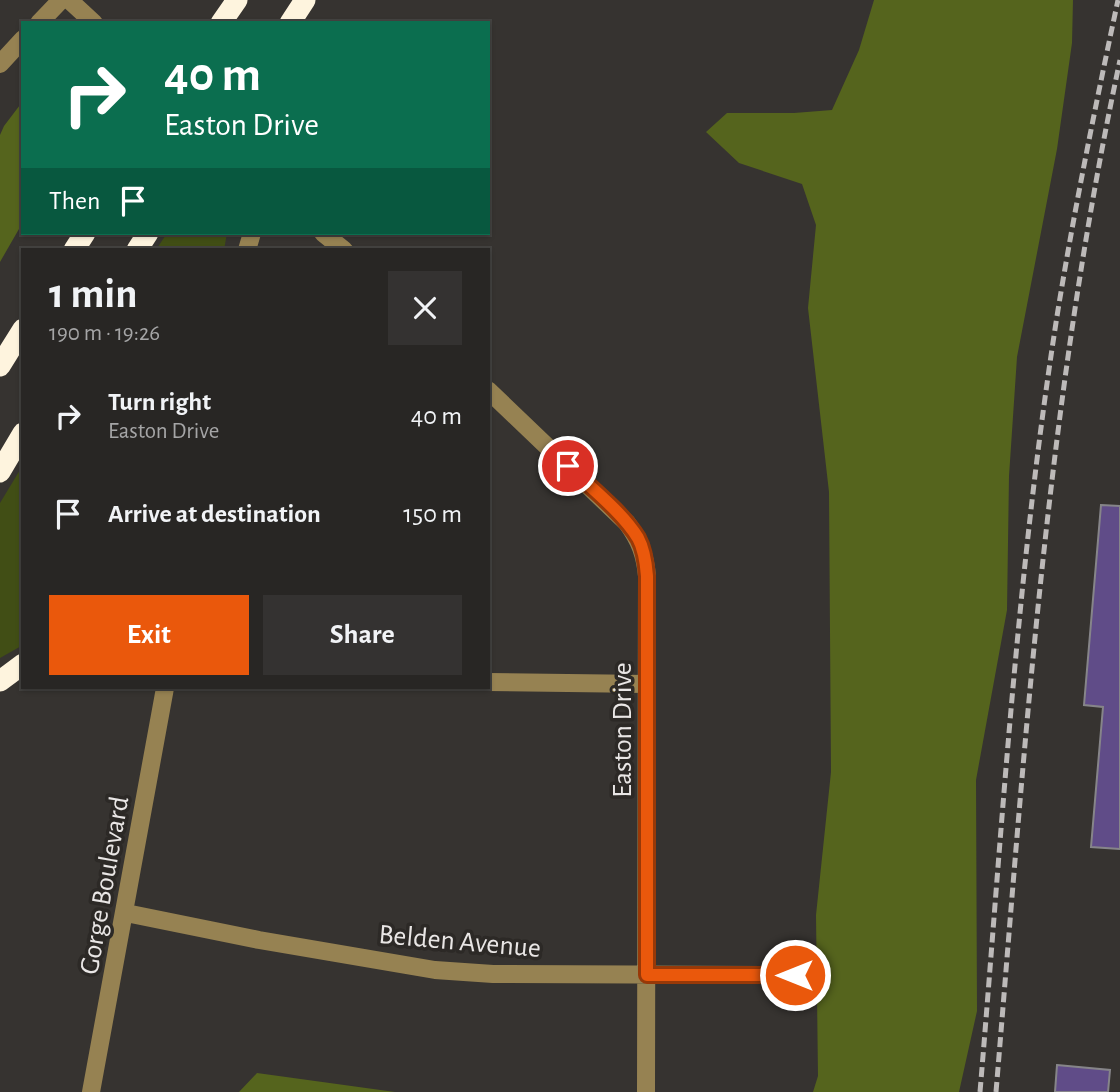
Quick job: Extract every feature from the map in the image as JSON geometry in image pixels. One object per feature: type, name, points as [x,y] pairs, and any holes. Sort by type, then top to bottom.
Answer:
[{"type":"highway","points":[[222,21],[237,0]]},
{"type":"highway","points":[[291,21],[305,0]]},
{"type":"highway","points":[[0,366],[21,332]]},
{"type":"highway","points":[[0,472],[21,436]]},
{"type":"highway","points":[[0,681],[21,665]]},
{"type":"street","points":[[41,21],[61,0]]},
{"type":"street","points":[[69,0],[92,21]]},
{"type":"street","points":[[0,64],[21,41]]},
{"type":"street","points":[[325,235],[342,248]]},
{"type":"street","name":"Easton Drive","points":[[490,392],[627,523],[639,540],[645,558],[646,1092]]},
{"type":"street","points":[[490,682],[647,684]]},
{"type":"street","name":"Gorge Boulevard","points":[[91,1092],[126,913],[165,689]]},
{"type":"street","name":"Belden Avenue","points":[[126,913],[259,940],[435,970],[493,974],[795,975]]},
{"type":"green space","points":[[874,0],[1073,0],[1072,43],[1057,149],[1017,357],[1009,476],[1007,610],[976,780],[977,1011],[959,1092],[813,1092],[818,1076],[816,915],[831,772],[829,492],[808,308],[816,225],[802,184],[739,163],[706,132],[727,113],[832,110],[859,50]]},
{"type":"green space","points":[[21,104],[21,225],[0,262],[0,135]]},
{"type":"green space","points":[[166,235],[227,235],[224,248],[157,248]]},
{"type":"green space","points":[[21,468],[21,646],[0,658],[0,503]]},
{"type":"green space","points":[[257,1073],[395,1092],[239,1092]]},
{"type":"building","points":[[1101,505],[1120,506],[1120,849],[1091,847],[1103,707],[1084,705]]},
{"type":"building","points":[[1057,1065],[1110,1070],[1108,1092],[1055,1092]]},
{"type":"railway","points":[[980,1092],[1021,602],[1044,407],[1071,232],[1118,0]]},
{"type":"railway","points":[[996,1092],[1029,703],[1056,445],[1095,188],[1120,60]]},
{"type":"route","points":[[568,466],[627,523],[639,540],[645,558],[647,975],[795,975]]}]
